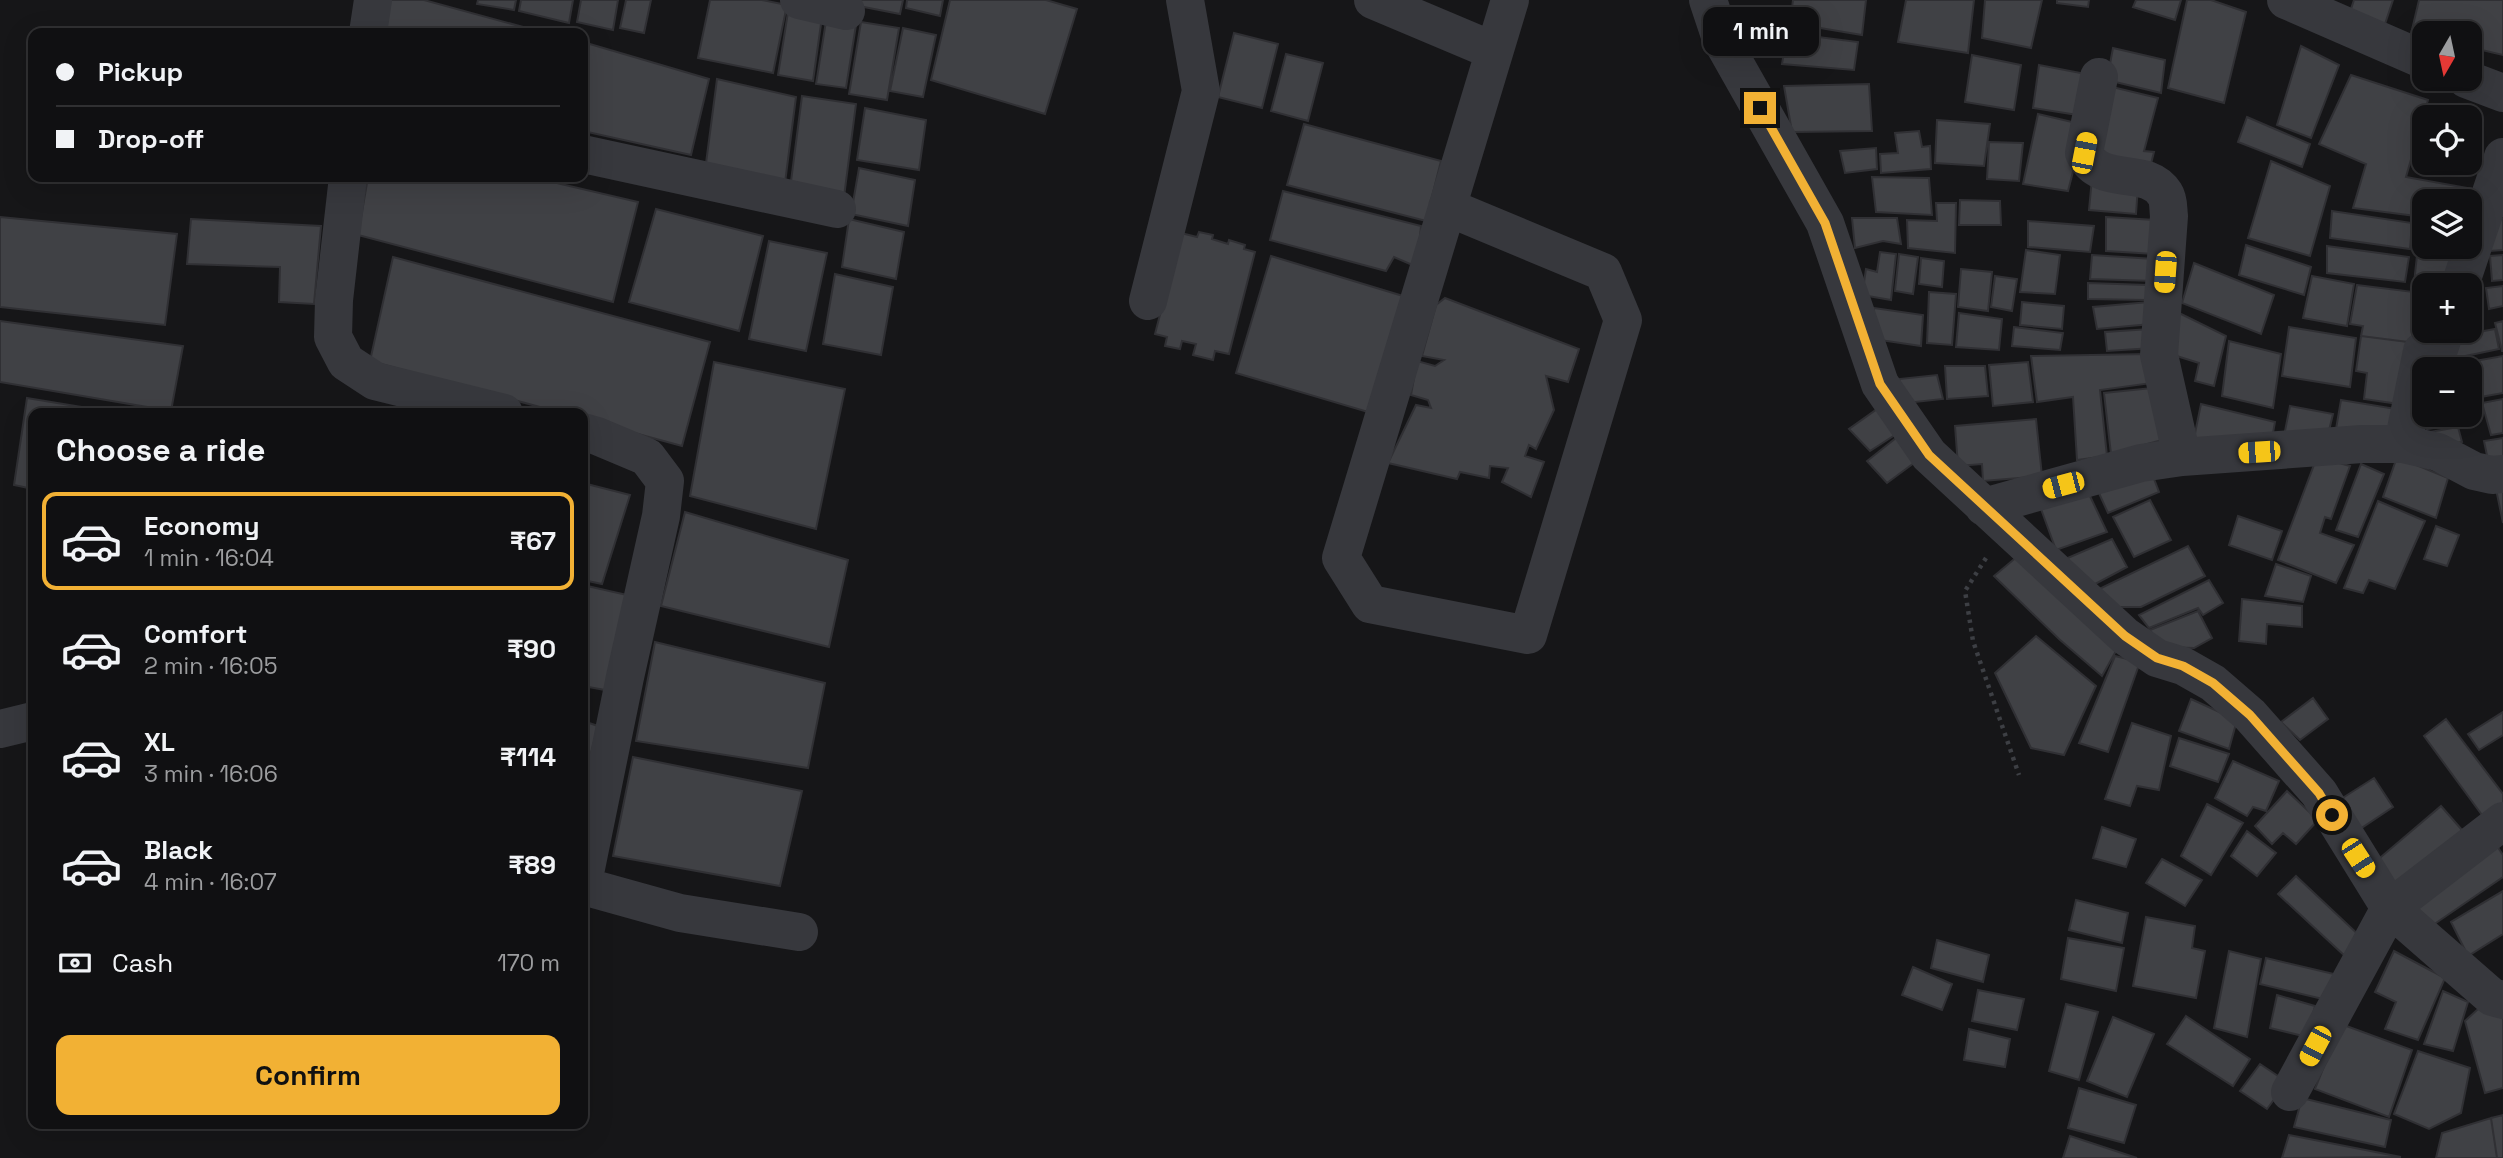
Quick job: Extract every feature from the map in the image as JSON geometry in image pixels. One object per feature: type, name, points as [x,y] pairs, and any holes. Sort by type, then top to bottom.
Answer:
[{"type":"street","points":[[369,28],[373,0]]},
{"type":"street","points":[[799,0],[846,10]]},
{"type":"street","points":[[1148,301],[1201,91],[1185,0]]},
{"type":"street","points":[[1373,0],[1494,51]]},
{"type":"street","points":[[1447,207],[1603,272],[1623,320],[1528,635],[1370,604],[1341,558],[1494,51],[1510,0]]},
{"type":"street","points":[[1708,0],[1721,39],[1825,223],[1880,384],[1929,455],[2125,636],[2157,658],[2183,666],[2213,683],[2250,715],[2319,793],[2390,908],[2493,997],[2503,1000]]},
{"type":"street","points":[[2286,0],[2412,55]]},
{"type":"street","points":[[2099,77],[2084,153],[2090,165],[2098,170],[2154,182],[2167,196],[2169,216],[2159,355],[2182,457]]},
{"type":"street","points":[[2482,85],[2503,93]]},
{"type":"street","points":[[588,155],[837,209]]},
{"type":"street","points":[[2464,273],[2503,157]]},
{"type":"street","points":[[347,182],[334,300],[333,337],[346,362],[375,381],[484,408]]},
{"type":"street","points":[[2403,444],[2422,351],[2438,352],[2441,343]]},
{"type":"street","points":[[588,433],[647,457],[665,481],[661,516],[588,859]]},
{"type":"street","points":[[1984,507],[2141,463],[2182,457],[2362,444],[2403,444],[2438,452],[2474,471],[2492,475],[2503,474]]},
{"type":"street","points":[[0,729],[28,722]]},
{"type":"street","points":[[2290,1092],[2390,908],[2503,821]]},
{"type":"street","points":[[588,885],[680,913],[799,932]]},
{"type":"path","points":[[2012,533],[1982,563],[1965,591],[1973,641],[2019,775]]},
{"type":"building","points":[[389,0],[424,0],[527,28],[381,28]]},
{"type":"building","points":[[478,0],[516,0],[514,10],[477,4]]},
{"type":"building","points":[[521,0],[573,0],[569,23],[519,11]]},
{"type":"building","points":[[581,0],[618,0],[613,30],[577,22]]},
{"type":"building","points":[[626,0],[651,0],[644,33],[620,28]]},
{"type":"building","points":[[710,0],[762,0],[787,5],[773,73],[698,58]]},
{"type":"building","points":[[828,0],[903,0],[900,14]]},
{"type":"building","points":[[907,0],[943,0],[940,16],[906,8]]},
{"type":"building","points":[[950,0],[1046,0],[1077,9],[1045,114],[931,80]]},
{"type":"building","points":[[1793,0],[1866,0],[1862,35],[1790,23]]},
{"type":"building","points":[[1906,0],[1974,0],[1968,53],[1898,42]]},
{"type":"building","points":[[1985,0],[2042,0],[2031,48],[1982,38]]},
{"type":"building","points":[[2057,0],[2089,0],[2088,7],[2057,3]]},
{"type":"building","points":[[2136,0],[2181,0],[2175,20],[2133,7]]},
{"type":"building","points":[[2187,0],[2211,0],[2246,12],[2224,103],[2168,88]]},
{"type":"building","points":[[2354,0],[2393,0],[2385,24],[2350,12]]},
{"type":"building","points":[[2419,0],[2503,0],[2503,55],[2482,50],[2482,21],[2414,21]]},
{"type":"building","points":[[788,12],[822,17],[813,81],[778,75]]},
{"type":"building","points":[[826,21],[856,25],[846,88],[816,84]]},
{"type":"building","points":[[861,22],[899,28],[887,100],[849,94]]},
{"type":"building","points":[[903,28],[936,35],[923,97],[890,91]]},
{"type":"building","points":[[1234,33],[1278,44],[1262,108],[1218,97]]},
{"type":"building","points":[[1787,33],[1858,42],[1854,70],[1782,64]]},
{"type":"building","points":[[588,43],[709,79],[691,155],[588,132]]},
{"type":"building","points":[[2301,46],[2339,65],[2311,138],[2277,125]]},
{"type":"building","points":[[2113,48],[2165,60],[2161,93],[2107,80]]},
{"type":"building","points":[[1286,54],[1323,63],[1308,121],[1271,111]]},
{"type":"building","points":[[1972,55],[2021,65],[2014,110],[1965,102]]},
{"type":"building","points":[[2039,65],[2091,75],[2084,116],[2033,108]]},
{"type":"building","points":[[2351,75],[2428,100],[2427,105],[2412,105],[2412,156],[2406,177],[2473,189],[2412,189],[2412,215],[2353,208],[2366,164],[2319,144]]},
{"type":"building","points":[[717,79],[796,97],[785,183],[705,171]]},
{"type":"building","points":[[1869,84],[1872,131],[1792,132],[1784,86]]},
{"type":"building","points":[[2104,85],[2158,98],[2144,151],[2154,152],[2149,172],[2091,154]]},
{"type":"building","points":[[802,96],[856,104],[844,197],[790,189]]},
{"type":"building","points":[[865,108],[926,120],[919,170],[857,160]]},
{"type":"building","points":[[2038,114],[2085,125],[2068,191],[2023,184]]},
{"type":"building","points":[[2247,117],[2310,144],[2302,167],[2238,142]]},
{"type":"building","points":[[1937,120],[1990,124],[1984,166],[1935,163]]},
{"type":"building","points":[[1304,124],[1441,161],[1426,221],[1287,185]]},
{"type":"building","points":[[1919,131],[1922,147],[1930,146],[1931,169],[1881,173],[1880,154],[1898,153],[1895,133]]},
{"type":"building","points":[[1989,142],[2023,143],[2019,181],[1987,179]]},
{"type":"building","points":[[1876,148],[1877,169],[1845,173],[1840,151]]},
{"type":"building","points":[[2271,161],[2330,186],[2310,256],[2248,238]]},
{"type":"building","points":[[859,168],[915,180],[908,226],[851,214]]},
{"type":"building","points":[[1872,177],[1929,178],[1932,215],[1876,212]]},
{"type":"building","points":[[2092,178],[2138,186],[2136,214],[2089,210]]},
{"type":"building","points":[[367,182],[552,182],[638,202],[613,302],[358,235]]},
{"type":"building","points":[[1283,191],[1421,226],[1417,267],[1394,257],[1386,271],[1270,240]]},
{"type":"building","points":[[1960,200],[2000,201],[2001,225],[1959,225]]},
{"type":"building","points":[[1936,203],[1956,203],[1955,253],[1908,248],[1907,220],[1937,221]]},
{"type":"building","points":[[656,209],[763,236],[739,331],[629,302]]},
{"type":"building","points":[[2332,211],[2412,223],[2410,249],[2330,238]]},
{"type":"building","points":[[0,217],[177,234],[165,325],[0,307]]},
{"type":"building","points":[[2106,217],[2155,220],[2154,254],[2106,251]]},
{"type":"building","points":[[1852,218],[1897,218],[1901,244],[1883,241],[1855,248]]},
{"type":"building","points":[[191,219],[321,226],[314,304],[279,302],[280,267],[187,264]]},
{"type":"building","points":[[849,219],[904,232],[896,279],[842,267]]},
{"type":"building","points":[[2503,219],[2503,250],[2490,251],[2490,220]]},
{"type":"building","points":[[2028,221],[2094,226],[2090,252],[2028,247]]},
{"type":"building","points":[[1199,232],[1213,235],[1212,239],[1228,244],[1229,240],[1245,245],[1244,249],[1255,252],[1229,354],[1215,351],[1213,360],[1193,355],[1196,344],[1182,341],[1180,349],[1165,346],[1167,337],[1155,334],[1181,233],[1197,237]]},
{"type":"building","points":[[769,241],[827,253],[806,351],[749,339]]},
{"type":"building","points":[[2246,245],[2311,267],[2304,295],[2239,275]]},
{"type":"building","points":[[2327,246],[2409,257],[2405,282],[2327,273]]},
{"type":"building","points":[[2026,250],[2060,255],[2055,294],[2020,292]]},
{"type":"building","points":[[1880,252],[1896,254],[1891,300],[1862,295],[1866,269],[1877,272]]},
{"type":"building","points":[[1899,254],[1918,257],[1913,294],[1895,291]]},
{"type":"building","points":[[2092,255],[2154,259],[2154,281],[2090,279]]},
{"type":"building","points":[[2503,255],[2503,280],[2492,281],[2490,256]]},
{"type":"building","points":[[1271,256],[1403,296],[1368,412],[1236,373]]},
{"type":"building","points":[[393,257],[710,342],[682,446],[588,420],[588,408],[544,408],[370,361]]},
{"type":"building","points":[[1921,258],[1944,261],[1942,287],[1919,284]]},
{"type":"building","points":[[2417,259],[2460,259],[2458,273],[2415,273]]},
{"type":"building","points":[[2194,263],[2274,295],[2261,334],[2182,303]]},
{"type":"building","points":[[1961,269],[1992,272],[1988,311],[1958,307]]},
{"type":"building","points":[[835,274],[893,287],[881,355],[823,344]]},
{"type":"building","points":[[1995,276],[2017,279],[2012,311],[1991,307]]},
{"type":"building","points":[[2312,276],[2354,284],[2347,326],[2303,318]]},
{"type":"building","points":[[2088,283],[2147,285],[2146,300],[2088,299]]},
{"type":"building","points":[[2357,285],[2412,292],[2412,342],[2361,336],[2363,326],[2350,324]]},
{"type":"building","points":[[2503,286],[2503,306],[2489,309],[2486,288]]},
{"type":"building","points":[[1929,292],[1956,294],[1952,345],[1927,343]]},
{"type":"building","points":[[1445,298],[1579,349],[1568,382],[1546,376],[1554,410],[1536,449],[1529,445],[1525,456],[1544,462],[1531,497],[1502,482],[1508,468],[1490,466],[1489,478],[1460,472],[1457,479],[1388,463],[1416,405],[1431,408],[1428,400],[1411,395],[1417,361],[1435,366],[1444,360],[1422,356],[1436,305]]},
{"type":"building","points":[[2022,302],[2064,306],[2062,329],[2020,325]]},
{"type":"building","points":[[2149,302],[2151,324],[2097,329],[2093,307]]},
{"type":"building","points":[[1874,308],[1923,315],[1921,346],[1873,339]]},
{"type":"building","points":[[2175,311],[2226,336],[2214,386],[2195,381],[2199,363],[2167,353]]},
{"type":"building","points":[[1959,313],[2002,319],[1999,350],[1956,347]]},
{"type":"building","points":[[0,321],[183,346],[172,408],[153,408],[0,382]]},
{"type":"building","points":[[2503,321],[2503,351],[2502,351],[2495,323]]},
{"type":"building","points":[[2014,327],[2063,333],[2060,350],[2012,346]]},
{"type":"building","points":[[2289,327],[2356,338],[2350,387],[2282,376]]},
{"type":"building","points":[[2150,329],[2153,348],[2107,351],[2105,332]]},
{"type":"building","points":[[2495,329],[2499,349],[2456,357],[2452,343],[2482,343],[2482,331]]},
{"type":"building","points":[[2361,336],[2408,342],[2399,404],[2364,399],[2367,373],[2356,371]]},
{"type":"building","points":[[2229,341],[2281,354],[2273,408],[2222,396]]},
{"type":"building","points":[[2149,354],[2152,383],[2100,390],[2107,456],[2077,460],[2073,397],[2037,402],[2031,356]]},
{"type":"building","points":[[2503,356],[2503,393],[2482,397],[2482,360]]},
{"type":"building","points":[[714,362],[845,389],[816,529],[690,496]]},
{"type":"building","points":[[2028,362],[2033,402],[1993,406],[1989,365]]},
{"type":"building","points":[[1945,366],[1985,366],[1988,396],[1947,399]]},
{"type":"building","points":[[1937,375],[1943,399],[1906,403],[1899,379]]},
{"type":"building","points":[[2152,388],[2162,440],[2111,454],[2104,393]]},
{"type":"building","points":[[27,398],[88,408],[28,408],[28,488],[14,485]]},
{"type":"building","points":[[2503,399],[2503,433],[2491,435],[2482,403]]},
{"type":"building","points":[[2341,400],[2396,409],[2393,435],[2336,429]]},
{"type":"building","points":[[2201,404],[2275,422],[2271,444],[2193,443]]},
{"type":"building","points":[[2290,406],[2333,414],[2327,439],[2283,441]]},
{"type":"building","points":[[1880,407],[1898,433],[1870,451],[1849,429]]},
{"type":"building","points":[[2036,419],[2042,476],[1983,481],[1982,464],[1958,466],[1955,426]]},
{"type":"building","points":[[2458,427],[2462,442],[2433,447],[2430,432]]},
{"type":"building","points":[[1901,434],[1918,460],[1887,483],[1867,461]]},
{"type":"building","points":[[2503,438],[2503,467],[2490,470],[2484,441]]},
{"type":"building","points":[[2317,457],[2350,466],[2331,519],[2325,517],[2320,533],[2354,545],[2336,583],[2278,560]]},
{"type":"building","points":[[2397,457],[2448,478],[2436,518],[2383,497]]},
{"type":"building","points":[[2361,464],[2384,474],[2358,537],[2336,530]]},
{"type":"building","points":[[2151,471],[2159,492],[2108,513],[2098,491]]},
{"type":"building","points":[[588,484],[630,495],[602,584],[588,581]]},
{"type":"building","points":[[2503,488],[2503,523],[2496,489]]},
{"type":"building","points":[[2089,494],[2107,532],[2056,550],[2041,509]]},
{"type":"building","points":[[2150,500],[2171,540],[2134,557],[2113,517]]},
{"type":"building","points":[[2378,501],[2425,521],[2395,589],[2369,580],[2363,593],[2344,588]]},
{"type":"building","points":[[685,512],[848,560],[829,647],[661,606]]},
{"type":"building","points":[[2238,516],[2282,531],[2272,560],[2229,545]]},
{"type":"building","points":[[2436,526],[2459,535],[2447,566],[2424,559]]},
{"type":"building","points":[[2112,539],[2127,567],[2084,590],[2063,560]]},
{"type":"building","points":[[2188,546],[2205,576],[2141,607],[2112,607],[2095,591]]},
{"type":"building","points":[[2019,555],[2116,651],[2102,676],[1994,576]]},
{"type":"building","points":[[2276,564],[2311,576],[2303,602],[2265,596]]},
{"type":"building","points":[[2209,580],[2223,603],[2203,615],[2198,608],[2149,628],[2139,615]]},
{"type":"building","points":[[588,586],[627,595],[605,690],[588,687]]},
{"type":"building","points":[[2242,599],[2302,606],[2302,627],[2267,624],[2266,644],[2239,641]]},
{"type":"building","points":[[2198,611],[2212,638],[2194,648],[2161,647],[2150,630]]},
{"type":"building","points":[[2036,636],[2096,686],[2064,755],[2031,748],[1995,673]]},
{"type":"building","points":[[655,642],[825,683],[808,768],[636,741]]},
{"type":"building","points":[[2115,656],[2140,662],[2108,752],[2079,743]]},
{"type":"building","points":[[2313,698],[2328,719],[2300,740],[2281,722]]},
{"type":"building","points":[[2191,699],[2237,720],[2229,749],[2179,731]]},
{"type":"building","points":[[2503,712],[2503,735],[2479,750],[2468,734]]},
{"type":"building","points":[[2446,719],[2503,794],[2503,803],[2482,815],[2424,736]]},
{"type":"building","points":[[588,723],[598,726],[588,765]]},
{"type":"building","points":[[2132,723],[2171,736],[2159,790],[2137,786],[2130,806],[2105,799]]},
{"type":"building","points":[[2179,738],[2229,754],[2218,782],[2170,766]]},
{"type":"building","points":[[633,757],[802,791],[780,886],[613,856]]},
{"type":"building","points":[[2233,761],[2279,781],[2266,811],[2253,807],[2247,816],[2215,798]]},
{"type":"building","points":[[2374,778],[2393,807],[2360,829],[2341,799]]},
{"type":"building","points":[[2287,791],[2318,820],[2296,844],[2283,833],[2272,844],[2255,826]]},
{"type":"building","points":[[2207,804],[2243,823],[2211,875],[2181,856]]},
{"type":"building","points":[[2441,806],[2469,838],[2402,893],[2375,862]]},
{"type":"building","points":[[2102,827],[2136,839],[2126,867],[2093,858]]},
{"type":"building","points":[[2247,831],[2276,853],[2257,876],[2231,856]]},
{"type":"building","points":[[2493,840],[2503,855],[2503,877],[2433,925],[2409,899]]},
{"type":"building","points":[[2162,859],[2202,880],[2185,906],[2146,883]]},
{"type":"building","points":[[2296,876],[2363,939],[2346,957],[2278,894]]},
{"type":"building","points":[[2503,891],[2503,934],[2468,956],[2451,922]]},
{"type":"building","points":[[2076,900],[2128,913],[2122,943],[2069,930]]},
{"type":"building","points":[[2146,917],[2195,926],[2192,948],[2205,951],[2196,998],[2133,986]]},
{"type":"building","points":[[2068,938],[2124,948],[2116,991],[2061,979]]},
{"type":"building","points":[[1937,940],[1989,955],[1983,982],[1931,968]]},
{"type":"building","points":[[2229,951],[2261,959],[2247,1037],[2214,1028]]},
{"type":"building","points":[[2394,951],[2445,978],[2418,1040],[2385,1029],[2396,1002],[2375,992]]},
{"type":"building","points":[[2266,958],[2338,975],[2331,1001],[2260,984]]},
{"type":"building","points":[[1913,967],[1952,984],[1942,1010],[1902,995]]},
{"type":"building","points":[[1978,990],[2024,999],[2017,1030],[1972,1021]]},
{"type":"building","points":[[2443,991],[2468,1002],[2453,1051],[2424,1044]]},
{"type":"building","points":[[2277,995],[2315,1006],[2307,1037],[2270,1028]]},
{"type":"building","points":[[2066,1004],[2098,1012],[2079,1080],[2049,1071]]},
{"type":"building","points":[[2478,1009],[2503,1015],[2503,1088],[2485,1093],[2465,1021]]},
{"type":"building","points":[[2186,1016],[2250,1059],[2233,1086],[2167,1044]]},
{"type":"building","points":[[2113,1017],[2154,1034],[2127,1097],[2087,1081]]},
{"type":"building","points":[[2341,1024],[2412,1050],[2389,1117],[2315,1089]]},
{"type":"building","points":[[1969,1029],[2010,1039],[2005,1067],[1964,1060]]},
{"type":"building","points":[[2418,1051],[2470,1068],[2461,1113],[2429,1129],[2394,1114]]},
{"type":"building","points":[[2260,1064],[2287,1082],[2267,1109],[2240,1091]]},
{"type":"building","points":[[2079,1088],[2136,1105],[2124,1143],[2068,1128]]},
{"type":"building","points":[[2302,1098],[2391,1120],[2385,1147],[2294,1127]]},
{"type":"building","points":[[2503,1115],[2503,1158],[2497,1158],[2491,1118]]},
{"type":"building","points":[[2491,1118],[2497,1158],[2436,1158],[2442,1133]]},
{"type":"building","points":[[2289,1135],[2401,1157],[2282,1158]]},
{"type":"building","points":[[2070,1136],[2137,1158],[2063,1158]]},
{"type":"route","points":[[1760,108],[1825,223],[1880,384],[1929,455],[2125,636],[2157,658],[2183,666],[2213,683],[2250,715],[2319,793],[2332,815]]}]
